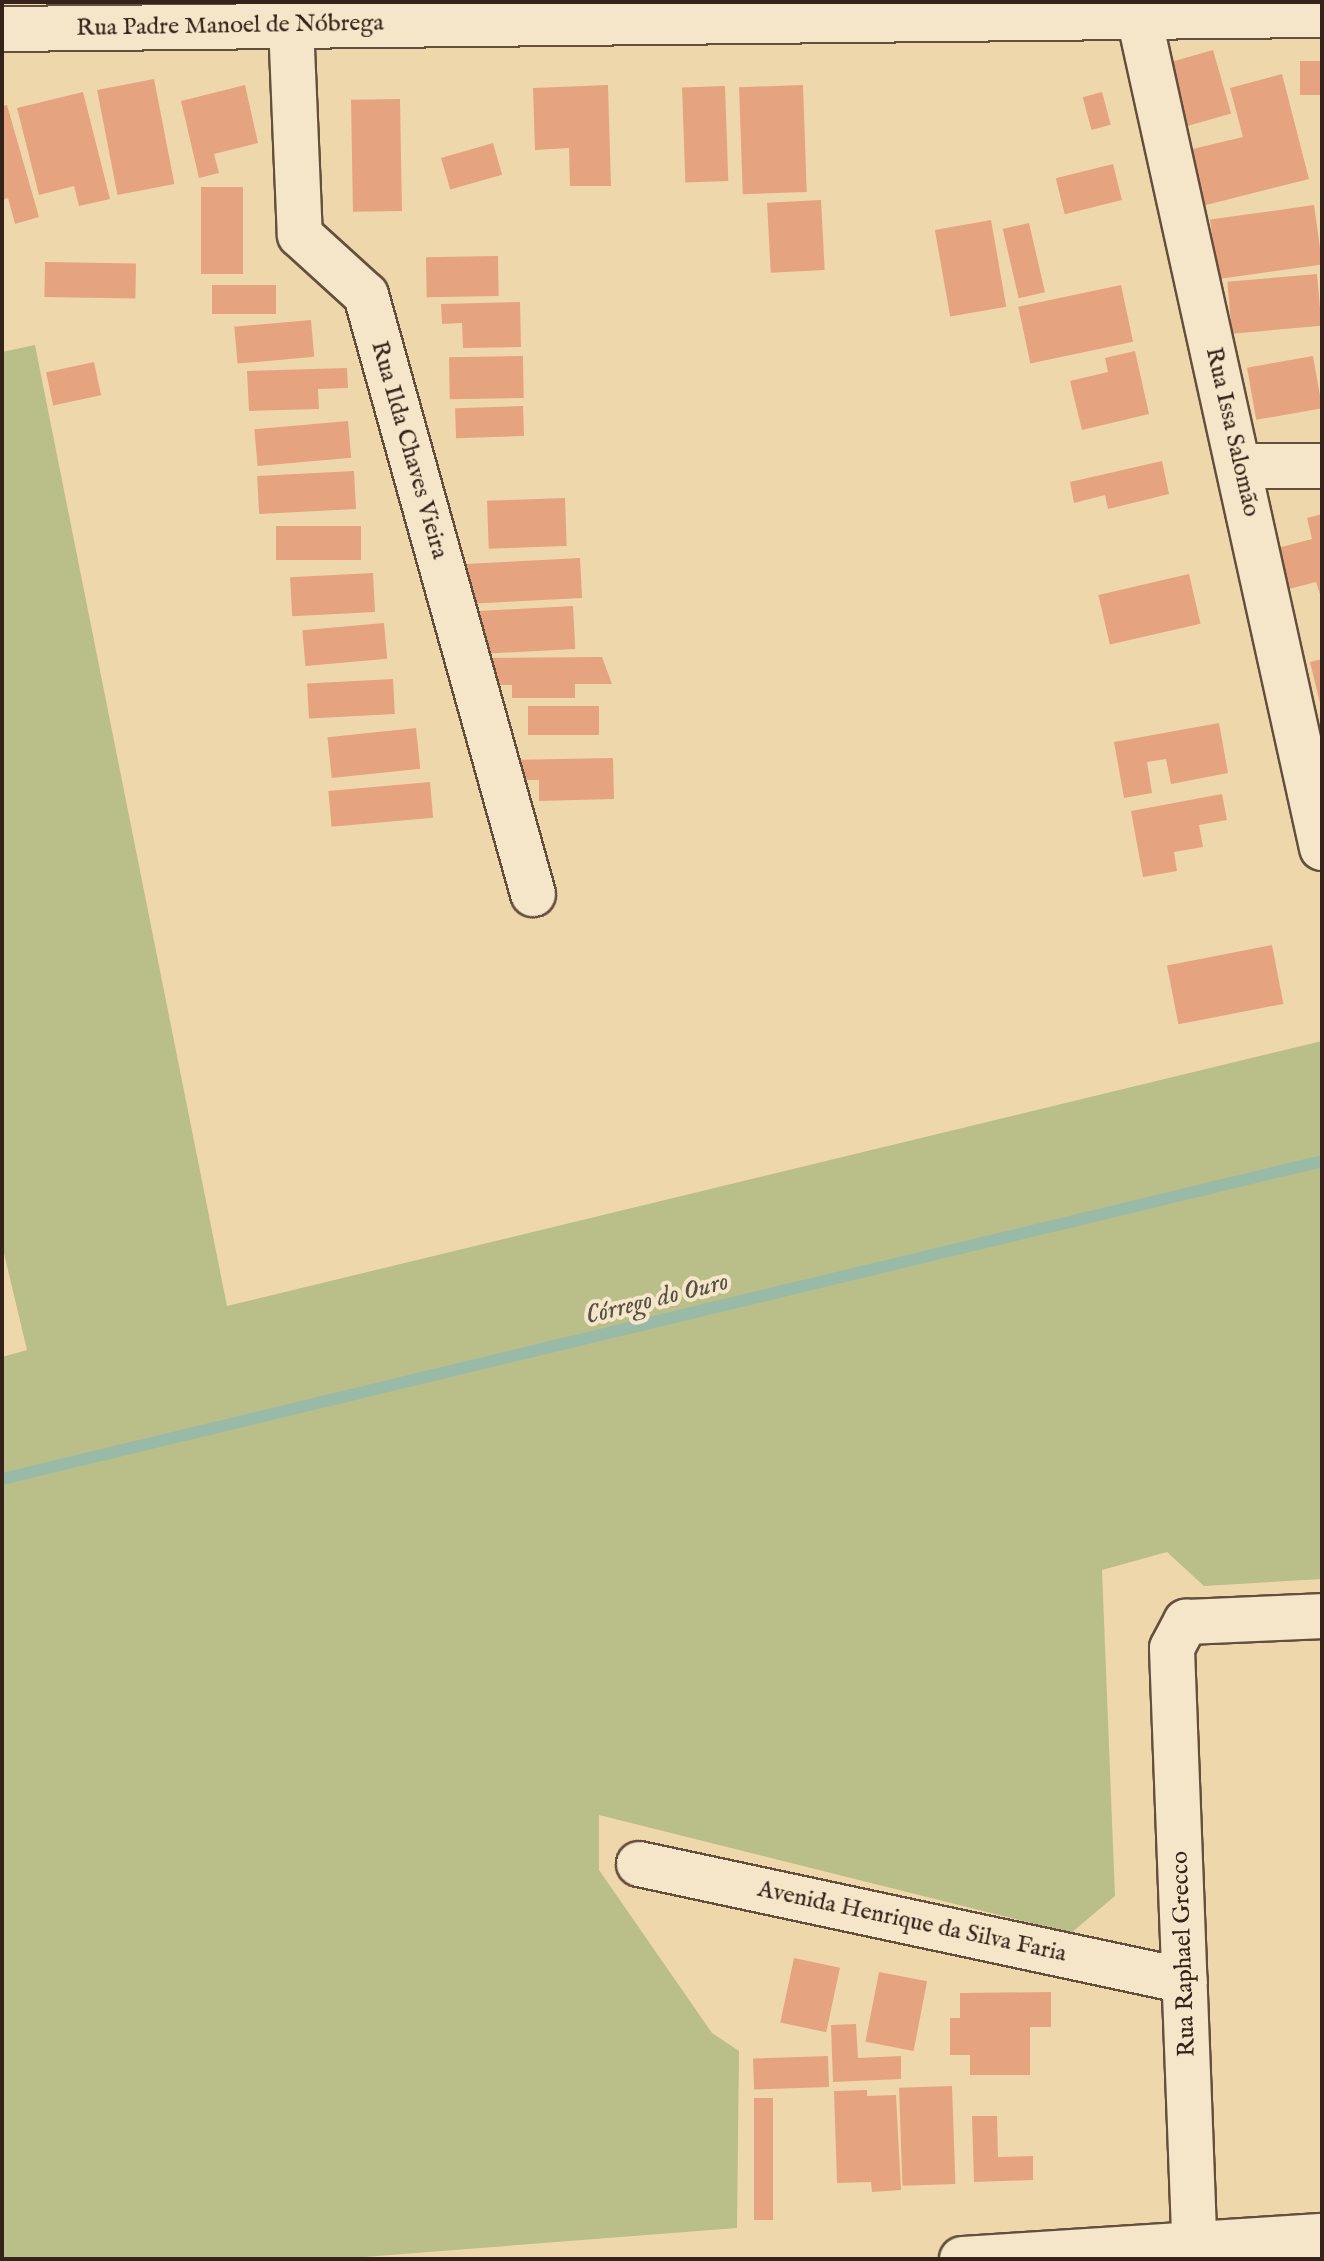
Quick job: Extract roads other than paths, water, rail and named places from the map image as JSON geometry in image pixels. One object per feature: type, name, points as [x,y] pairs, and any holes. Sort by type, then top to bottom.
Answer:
[{"type":"street","name":"Rua Padre Manoel de Nóbrega","points":[[2,29],[1322,15]]},
{"type":"street","name":"Rua Issa Salomão","points":[[1139,17],[1322,848]]},
{"type":"street","name":"Rua Ilda Chaves Vieira","points":[[291,24],[300,235],[366,295],[533,894]]},
{"type":"street","points":[[1240,466],[1322,466]]},
{"type":"street","name":"Rua Raphael Grecco","points":[[1194,2251],[1172,1648],[1186,1622],[1322,1616]]},
{"type":"street","name":"Avenida Henrique da Silva Faria","points":[[639,1864],[1185,1981]]},
{"type":"street","points":[[962,2259],[1194,2251],[1322,2236]]},
{"type":"waterway","name":"Córrego do Ouro","points":[[2,1479],[1322,1161]]}]
